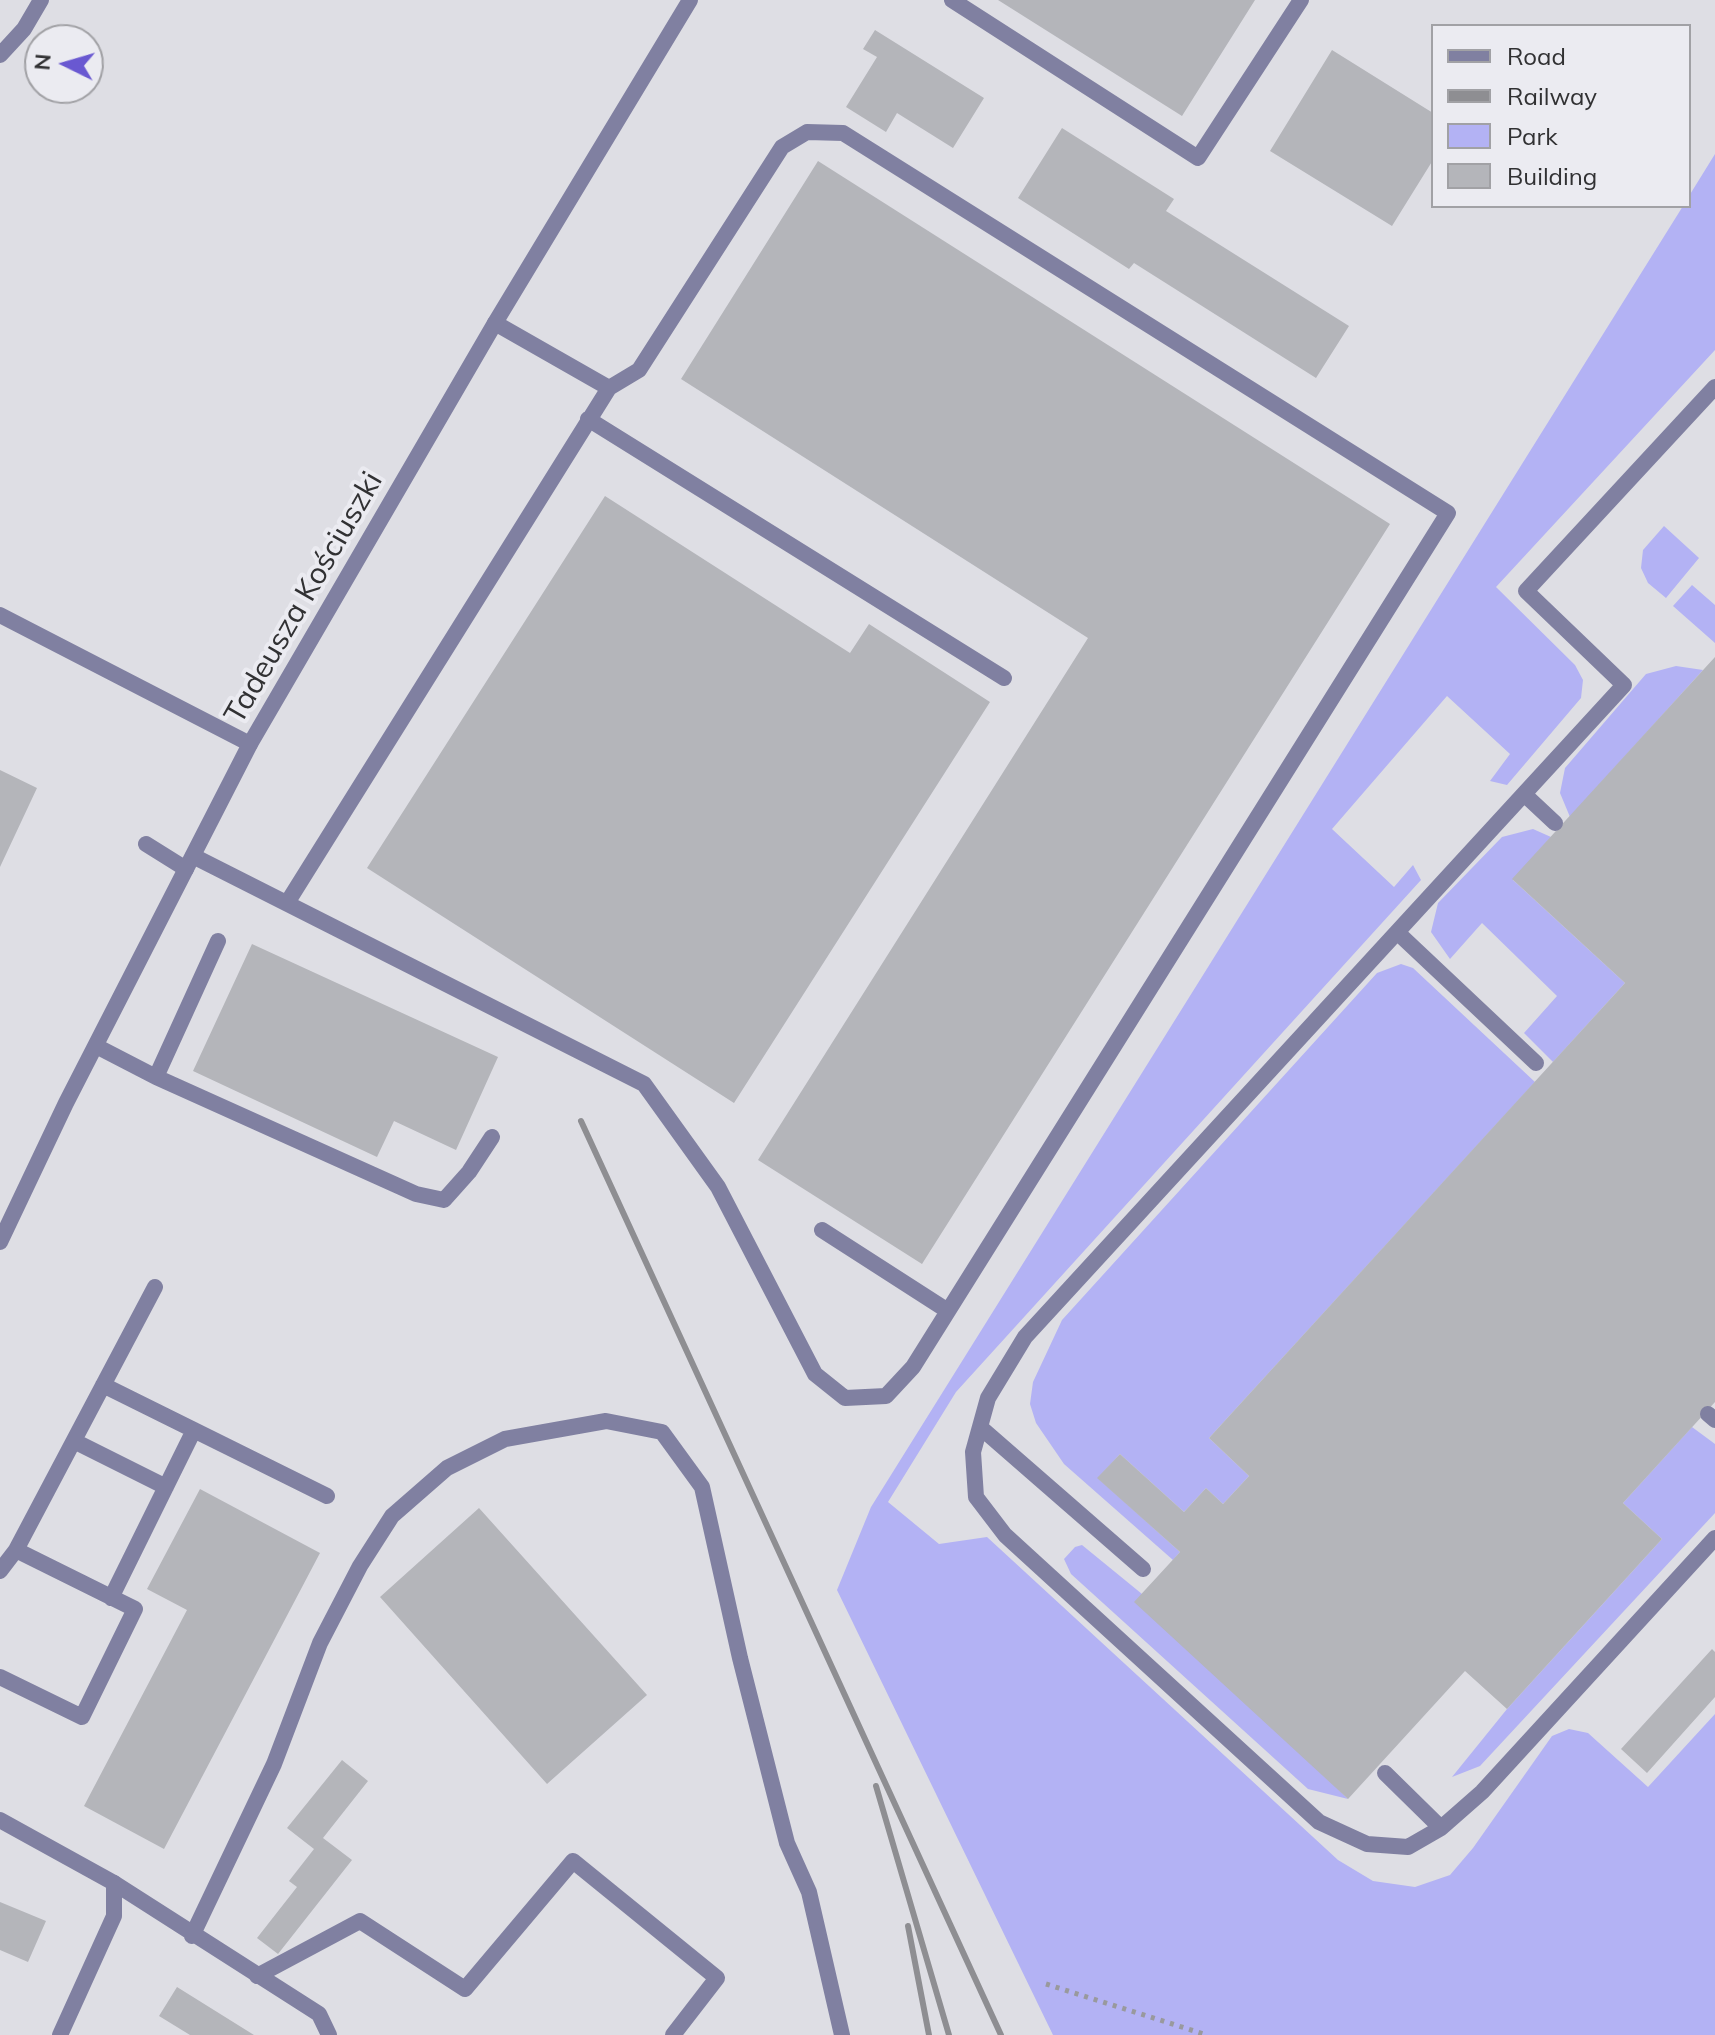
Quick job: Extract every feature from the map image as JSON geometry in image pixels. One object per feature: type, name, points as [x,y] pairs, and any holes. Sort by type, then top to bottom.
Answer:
[{"type":"street","points":[[0,55],[24,29],[41,0]]},
{"type":"street","name":"Tadeusza Kościuszki","points":[[0,1242],[250,744],[495,323],[690,0]]},
{"type":"street","points":[[952,0],[1198,158],[1301,0]]},
{"type":"street","points":[[146,844],[287,903],[644,1084],[718,1187],[815,1374],[845,1398],[886,1396],[913,1367],[1448,513],[843,133],[807,132],[782,147],[639,370],[609,388],[588,419],[287,903]]},
{"type":"street","points":[[495,323],[609,388]]},
{"type":"street","points":[[1715,387],[1526,591],[1624,685],[1025,1337],[988,1398],[973,1452],[976,1497],[1005,1535],[1319,1822],[1367,1844],[1408,1847],[1441,1828],[1482,1792],[1715,1538]]},
{"type":"street","points":[[588,419],[1004,678]]},
{"type":"street","points":[[0,615],[250,744]]},
{"type":"street","points":[[1524,794],[1555,823]]},
{"type":"street","points":[[1398,933],[1536,1063]]},
{"type":"street","points":[[156,1077],[218,941]]},
{"type":"street","points":[[96,1046],[156,1077],[416,1194],[444,1200],[469,1172],[492,1137]]},
{"type":"street","points":[[822,1230],[948,1311]]},
{"type":"street","points":[[0,1571],[16,1550],[155,1287]]},
{"type":"street","points":[[103,1385],[327,1496]]},
{"type":"street","points":[[192,1936],[274,1764],[320,1643],[360,1566],[392,1516],[447,1468],[505,1439],[606,1421],[662,1432],[702,1487],[763,1751],[787,1843],[809,1892],[842,2035]]},
{"type":"street","points":[[980,1427],[1143,1569]]},
{"type":"street","points":[[111,1598],[194,1430]]},
{"type":"street","points":[[74,1441],[166,1487]]},
{"type":"street","points":[[0,1677],[82,1717],[135,1609],[16,1550]]},
{"type":"street","points":[[1385,1773],[1441,1828]]},
{"type":"street","points":[[0,1820],[114,1883],[192,1936],[319,2014],[329,2035]]},
{"type":"street","points":[[257,1976],[360,1921],[465,1989],[573,1861],[717,1978],[673,2035]]},
{"type":"street","points":[[60,2035],[114,1916],[114,1883]]},
{"type":"path","points":[[1046,1984],[1207,2035]]},
{"type":"green space","points":[[1715,154],[1715,350],[1496,587],[1575,665],[1583,680],[1581,698],[1507,785],[1490,781],[1510,754],[1447,696],[1332,829],[1394,887],[1413,865],[1421,880],[956,1392],[888,1502],[939,1544],[987,1537],[1338,1860],[1373,1881],[1415,1887],[1450,1875],[1473,1848],[1552,1736],[1569,1729],[1588,1733],[1648,1787],[1715,1714],[1715,2035],[1053,2035],[837,1590],[871,1507],[1682,208],[1691,208],[1691,193]]},
{"type":"green space","points":[[1664,526],[1699,558],[1666,598],[1648,583],[1641,568],[1643,550]]},
{"type":"green space","points":[[1692,585],[1715,605],[1715,643],[1673,606]]},
{"type":"green space","points":[[1676,666],[1703,670],[1570,817],[1560,793],[1565,768],[1646,674]]},
{"type":"green space","points":[[1533,829],[1551,837],[1513,880],[1625,983],[1553,1062],[1524,1033],[1557,996],[1482,923],[1450,959],[1431,932],[1438,903],[1502,837]]},
{"type":"green space","points":[[1401,964],[1413,968],[1535,1082],[1209,1438],[1249,1476],[1223,1504],[1206,1488],[1184,1512],[1120,1454],[1098,1478],[1180,1552],[1173,1560],[1064,1464],[1036,1423],[1030,1404],[1033,1382],[1062,1320],[1377,973]]},
{"type":"green space","points":[[1692,1427],[1715,1444],[1715,1513],[1480,1766],[1452,1777],[1507,1709],[1662,1539],[1623,1503]]},
{"type":"green space","points":[[1082,1545],[1142,1594],[1348,1799],[1308,1789],[1071,1574],[1064,1559],[1075,1547]]},
{"type":"building","points":[[998,0],[1255,0],[1182,116]]},
{"type":"building","points":[[875,30],[984,98],[953,148],[897,113],[886,132],[846,107],[877,57],[863,49]]},
{"type":"building","points":[[1332,50],[1431,112],[1431,163],[1392,226],[1270,151]]},
{"type":"building","points":[[1062,128],[1174,199],[1166,211],[1349,326],[1316,378],[1134,263],[1129,269],[1018,198]]},
{"type":"building","points":[[818,161],[1390,524],[922,1264],[758,1160],[1088,638],[681,379]]},
{"type":"building","points":[[605,496],[850,653],[869,624],[990,702],[734,1103],[367,868]]},
{"type":"building","points":[[1715,657],[1715,1402],[1623,1503],[1662,1539],[1507,1709],[1465,1671],[1348,1799],[1134,1602],[1180,1552],[1097,1478],[1120,1454],[1184,1512],[1206,1488],[1223,1504],[1249,1476],[1209,1438],[1625,983],[1512,879]]},
{"type":"building","points":[[0,770],[37,788],[0,867]]},
{"type":"building","points":[[252,944],[498,1057],[456,1150],[394,1121],[377,1157],[193,1071]]},
{"type":"building","points":[[200,1489],[320,1553],[164,1849],[84,1806],[187,1610],[147,1589]]},
{"type":"building","points":[[479,1508],[647,1695],[547,1784],[380,1597]]},
{"type":"building","points":[[1712,1649],[1715,1652],[1715,1697],[1647,1773],[1621,1749]]},
{"type":"building","points":[[342,1760],[368,1781],[323,1838],[352,1860],[278,1954],[257,1938],[297,1887],[289,1881],[314,1849],[287,1828]]},
{"type":"building","points":[[0,1902],[46,1921],[28,1962],[0,1950]]},
{"type":"building","points":[[177,1987],[254,2035],[190,2035],[159,2016]]},
{"type":"railway","points":[[581,1121],[1001,2035]]},
{"type":"railway","points":[[876,1786],[949,2035]]},
{"type":"railway","points":[[908,1926],[929,2035]]}]
